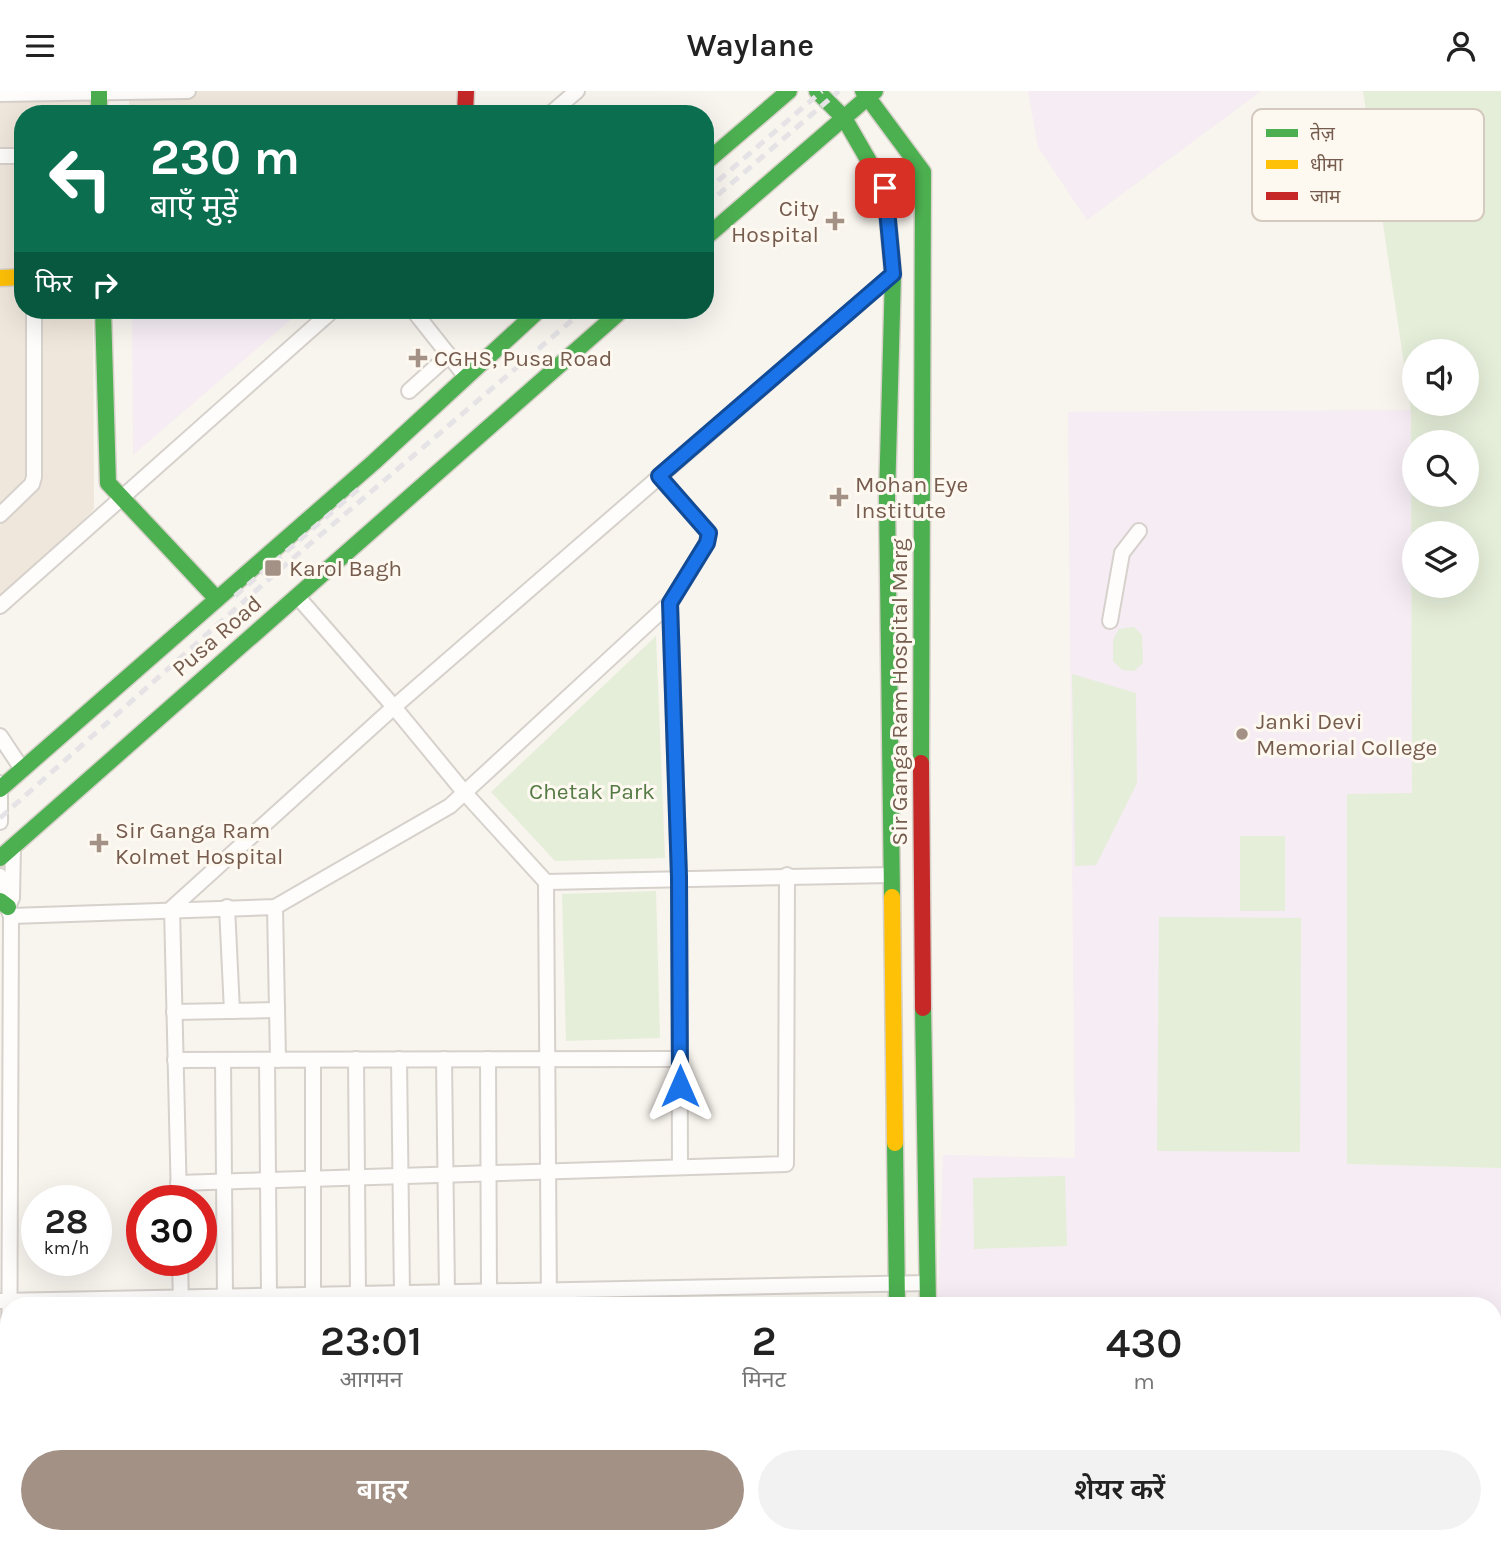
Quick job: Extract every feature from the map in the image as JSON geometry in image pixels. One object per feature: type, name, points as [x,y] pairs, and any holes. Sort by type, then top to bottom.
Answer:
[{"type":"street","points":[[0,94],[188,91]]},
{"type":"street","points":[[561,105],[577,91]]},
{"type":"street","points":[[714,155],[789,91]]},
{"type":"street","name":"Sir Ganga Ram Hospital Marg","points":[[817,91],[844,118],[885,188],[893,274],[887,497],[897,1297]]},
{"type":"street","points":[[714,230],[844,118],[869,93]]},
{"type":"street","name":"Sir Ganga Ram Hospital Marg","points":[[869,93],[923,172],[921,876],[928,1297]]},
{"type":"street","points":[[786,875],[786,1164],[547,1174],[178,1183],[172,908],[394,707],[893,274]]},
{"type":"street","points":[[0,515],[32,484],[34,477],[34,319]]},
{"type":"street","points":[[103,319],[108,483],[217,599]]},
{"type":"street","points":[[0,606],[323,319]]},
{"type":"street","points":[[420,319],[466,377]]},
{"type":"street","name":"Pusa Road","points":[[1,786],[217,599],[528,319]]},
{"type":"street","name":"Pusa Road","points":[[0,858],[612,319]]},
{"type":"street","points":[[409,391],[449,355]]},
{"type":"street","points":[[6,908],[275,907],[435,817],[670,603],[707,543],[709,533],[659,476]]},
{"type":"street","points":[[1110,621],[1122,553],[1139,531]]},
{"type":"street","points":[[297,596],[464,792],[545,882],[549,1297]]},
{"type":"street","points":[[670,603],[679,877],[680,1167]]},
{"type":"street","points":[[0,736],[22,769]]},
{"type":"street","points":[[0,823],[1,786]]},
{"type":"street","points":[[6,908],[12,898],[13,846]]},
{"type":"street","points":[[545,882],[786,875],[921,876]]},
{"type":"street","points":[[0,876],[6,908],[4,1297]]},
{"type":"street","points":[[227,907],[232,1011]]},
{"type":"street","points":[[264,1297],[277,1010],[275,907]]},
{"type":"street","points":[[174,1012],[277,1010]]},
{"type":"street","points":[[356,1059],[358,1295]]},
{"type":"street","points":[[399,1059],[402,1294]]},
{"type":"street","points":[[444,1059],[447,1294]]},
{"type":"street","points":[[488,1059],[489,1293]]},
{"type":"street","points":[[176,1060],[680,1059]]},
{"type":"street","points":[[223,1060],[225,1297]]},
{"type":"street","points":[[313,1060],[313,1295]]},
{"type":"street","points":[[180,1276],[181,1297]]},
{"type":"street","points":[[590,1297],[898,1282],[928,1283]]},
{"type":"street","points":[[288,1297],[489,1293],[529,1297]]},
{"type":"shaded area","points":[[0,91],[92,91],[92,105],[14,105],[14,319],[93,319],[94,509],[0,605]]},
{"type":"shaded area","points":[[129,91],[459,91],[458,105],[129,105]]},
{"type":"shaded area","points":[[1028,91],[1261,91],[1087,220],[1038,147]]},
{"type":"shaded area","points":[[132,319],[292,319],[133,455]]},
{"type":"shaded area","name":"Janki Devi Memorial College","points":[[1402,410],[1402,416],[1411,416],[1411,430],[1402,430],[1402,507],[1411,507],[1411,521],[1402,521],[1402,598],[1411,598],[1412,793],[1347,794],[1348,1164],[1501,1168],[1501,1297],[938,1297],[943,1155],[1075,1158],[1068,412]]},
{"type":"green space","points":[[1363,91],[1501,91],[1501,1168],[1347,1164],[1347,794],[1412,793],[1411,598],[1479,598],[1479,521],[1411,521],[1411,507],[1479,507],[1479,430],[1411,430],[1411,416],[1479,416],[1479,339],[1402,339],[1402,350],[1383,221],[1484,221],[1484,109],[1366,109]]},
{"type":"green space","points":[[1134,627],[1142,635],[1143,663],[1134,671],[1122,670],[1113,661],[1113,640],[1119,629]]},
{"type":"green space","name":"Chetak Park","points":[[656,636],[665,858],[555,861],[491,792]]},
{"type":"green space","points":[[1072,674],[1136,693],[1137,783],[1096,865],[1075,866]]},
{"type":"green space","points":[[1240,836],[1285,836],[1285,911],[1240,911]]},
{"type":"green space","points":[[656,891],[660,1038],[566,1041],[562,894]]},
{"type":"green space","points":[[1159,917],[1301,918],[1300,1152],[1157,1151]]},
{"type":"green space","points":[[1065,1176],[1067,1246],[974,1249],[973,1178]]},
{"type":"railway","points":[[714,184],[822,91]]},
{"type":"railway","points":[[714,198],[839,91]]},
{"type":"railway","points":[[0,818],[277,572],[573,319]]},
{"type":"railway","points":[[235,596],[362,486]]},
{"type":"traffic: fast","points":[[99,91],[99,105]]},
{"type":"traffic: fast","points":[[714,155],[789,91]]},
{"type":"traffic: fast","points":[[817,91],[844,118],[885,189],[893,274],[887,497],[892,897]]},
{"type":"traffic: fast","points":[[863,91],[923,172],[921,763]]},
{"type":"traffic: fast","points":[[714,230],[875,91]]},
{"type":"traffic: fast","points":[[103,319],[108,483],[217,599]]},
{"type":"traffic: fast","points":[[0,789],[374,462],[529,319]]},
{"type":"traffic: fast","points":[[0,858],[612,319]]},
{"type":"traffic: fast","points":[[0,901],[8,907]]},
{"type":"traffic: fast","points":[[923,1008],[928,1297]]},
{"type":"traffic: fast","points":[[895,1143],[897,1297]]},
{"type":"traffic: slow","points":[[0,278],[14,277]]},
{"type":"traffic: slow","points":[[892,897],[895,1143]]},
{"type":"traffic: jam","points":[[465,105],[466,91]]},
{"type":"traffic: jam","points":[[921,763],[923,1008]]},
{"type":"place","name":"City Hospital","points":[[835,221]]},
{"type":"place","name":"CGHS, Pusa Road","points":[[418,358]]},
{"type":"place","name":"Mohan Eye Institute","points":[[839,497]]},
{"type":"place","name":"Karol Bagh","points":[[273,568]]},
{"type":"place","name":"Janki Devi Memorial College","points":[[1242,734]]},
{"type":"place","name":"Sir Ganga Ram Kolmet Hospital","points":[[99,843]]},
{"type":"route","points":[[680,1086],[679,877],[670,603],[707,543],[709,533],[707,526],[659,476],[893,274],[885,188]]}]
